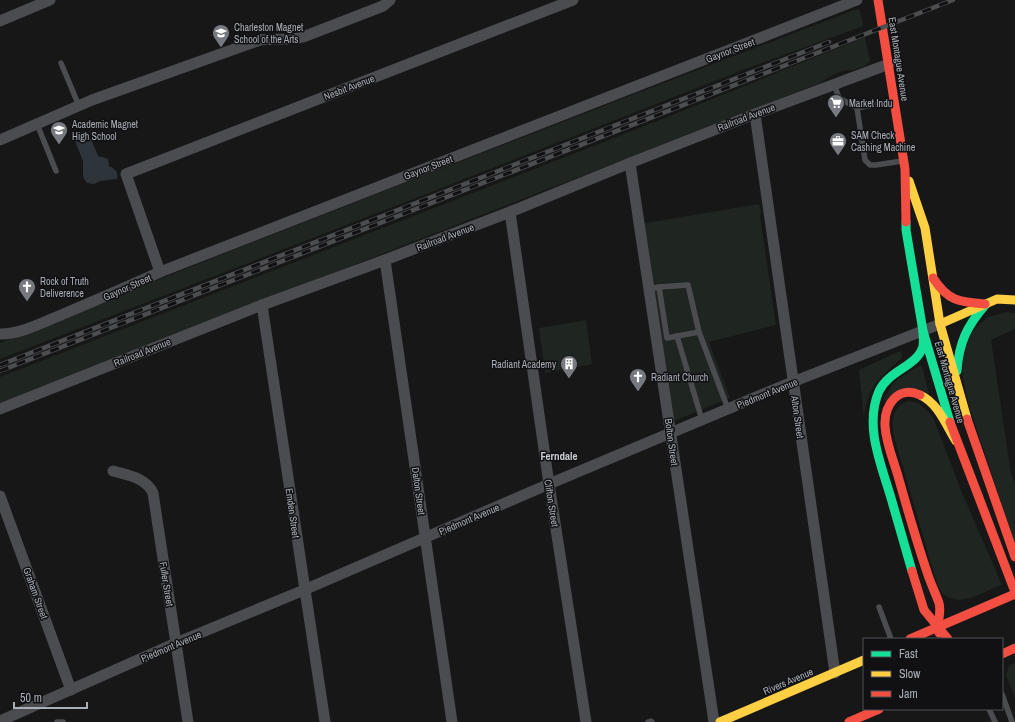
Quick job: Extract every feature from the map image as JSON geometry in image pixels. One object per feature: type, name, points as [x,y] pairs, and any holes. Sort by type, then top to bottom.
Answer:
[{"type":"main road","name":"East Montague Avenue","points":[[878,0],[904,165],[906,230],[923,331],[944,406],[956,441],[1015,593]]},
{"type":"main road","name":"East Montague Avenue","points":[[904,165],[925,228],[940,324],[957,387],[967,420],[1015,556]]},
{"type":"main road","points":[[933,277],[942,291],[951,297],[964,302],[986,304]]},
{"type":"main road","points":[[940,324],[997,300],[1015,300]]},
{"type":"main road","points":[[957,387],[957,354],[963,334],[972,320],[986,304]]},
{"type":"main road","points":[[923,331],[923,347],[914,360],[888,378],[881,390],[874,412],[872,432],[924,610],[947,638]]},
{"type":"main road","points":[[940,638],[937,627],[940,609],[911,522],[887,441],[885,419],[890,402],[894,397],[908,392],[927,398],[933,404],[956,441]]},
{"type":"main road","points":[[912,638],[1015,593]]},
{"type":"main road","points":[[1003,646],[1015,647]]},
{"type":"main road","points":[[1003,653],[1015,647]]},
{"type":"main road","name":"Rivers Avenue","points":[[720,722],[863,660]]},
{"type":"main road","points":[[835,673],[850,677]]},
{"type":"main road","points":[[847,722],[855,710],[863,706]]},
{"type":"main road","points":[[847,722],[877,710]]},
{"type":"street","points":[[0,21],[50,0]]},
{"type":"street","points":[[0,140],[92,100],[260,40],[296,39],[303,37],[383,6],[390,0]]},
{"type":"street","name":"Nesbit Avenue","points":[[160,272],[126,174],[572,0]]},
{"type":"street","name":"Gaynor Street","points":[[0,334],[11,334],[28,329],[115,293],[160,272],[857,0]]},
{"type":"street","name":"Railroad Avenue","points":[[0,409],[262,304],[385,260],[510,212],[755,114],[889,64]]},
{"type":"street","name":"Alton Street","points":[[755,114],[792,382],[835,673]]},
{"type":"street","name":"Bolton Street","points":[[630,163],[654,288],[670,433],[714,722]]},
{"type":"street","name":"Clifton Street","points":[[510,212],[548,484],[586,722]]},
{"type":"street","name":"Dalton Street","points":[[385,260],[452,722]]},
{"type":"street","name":"Emden Street","points":[[262,304],[325,722]]},
{"type":"street","name":"Piedmont Avenue","points":[[0,720],[548,484],[792,382],[940,324]]},
{"type":"street","name":"Fuller Street","points":[[113,471],[135,477],[150,487],[153,493],[188,722]]},
{"type":"street","name":"Graham Street","points":[[0,496],[71,690]]},
{"type":"lane","points":[[62,63],[79,106]]},
{"type":"lane","points":[[834,84],[839,98],[857,108],[894,101]]},
{"type":"lane","points":[[857,108],[865,160],[870,165],[904,165]]},
{"type":"lane","points":[[37,124],[56,171]]},
{"type":"lane","points":[[699,332],[667,338],[654,288],[688,285],[699,332],[728,409]]},
{"type":"lane","points":[[678,336],[702,420]]},
{"type":"lane","points":[[879,607],[891,638]]},
{"type":"lane","points":[[1003,697],[1012,722]]},
{"type":"lane","points":[[989,710],[995,722]]},
{"type":"lane","points":[[648,722],[651,720],[652,722]]},
{"type":"lane","points":[[57,722],[63,722]]},
{"type":"shaded area","points":[[857,9],[860,11],[863,26],[748,68],[0,359],[0,343],[12,338],[328,213]]},
{"type":"shaded area","points":[[865,37],[870,61],[863,67],[837,73],[820,83],[0,403],[0,377],[660,120]]},
{"type":"shaded area","points":[[86,131],[89,134],[98,156],[108,159],[109,166],[117,172],[117,179],[100,181],[94,184],[87,183],[83,177],[83,161],[75,141],[77,133]]},
{"type":"shaded area","points":[[759,204],[776,325],[709,342],[730,398],[674,421],[640,224]]},
{"type":"shaded area","points":[[1007,312],[1015,313],[1015,329],[991,340],[1011,473],[1015,483],[1015,544],[969,406],[963,379],[963,360],[967,340],[974,330],[988,317]]},
{"type":"shaded area","points":[[586,320],[592,364],[545,373],[539,328]]},
{"type":"shaded area","points":[[901,351],[902,358],[881,378],[871,391],[868,398],[864,419],[859,370]]},
{"type":"shaded area","points":[[920,365],[922,367],[929,393],[882,401],[895,381]]},
{"type":"shaded area","points":[[908,401],[919,403],[933,417],[962,493],[1002,585],[972,597],[957,600],[943,594],[940,590],[894,437],[894,415],[903,403]]},
{"type":"shaded area","points":[[1015,662],[1015,698],[1006,675],[1009,666]]},
{"type":"railway","points":[[0,371],[953,0]]},
{"type":"railway","points":[[0,365],[829,42]]},
{"type":"traffic: fast","points":[[906,222],[906,230],[923,331],[950,422]]},
{"type":"traffic: fast","points":[[957,371],[960,351],[965,335],[986,304]]},
{"type":"traffic: fast","points":[[912,571],[879,458],[873,418],[879,391],[884,384],[889,378],[915,359],[920,353],[923,346],[923,331]]},
{"type":"traffic: slow","points":[[909,181],[925,228],[940,324],[967,419]]},
{"type":"traffic: slow","points":[[940,324],[997,299],[1015,300]]},
{"type":"traffic: slow","points":[[920,395],[932,403],[937,409],[956,441]]},
{"type":"traffic: slow","points":[[720,722],[863,660]]},
{"type":"traffic: jam","points":[[878,0],[905,169],[906,222]]},
{"type":"traffic: jam","points":[[933,278],[938,286],[949,296],[961,301],[985,304]]},
{"type":"traffic: jam","points":[[920,395],[905,393],[894,399],[887,411],[885,426],[888,445],[915,536],[928,576],[939,603],[939,633]]},
{"type":"traffic: jam","points":[[967,419],[1015,557]]},
{"type":"traffic: jam","points":[[950,422],[1015,592]]},
{"type":"traffic: jam","points":[[912,571],[924,610],[947,638]]},
{"type":"traffic: jam","points":[[912,638],[1015,594]]},
{"type":"traffic: jam","points":[[1003,654],[1015,648]]},
{"type":"traffic: jam","points":[[849,722],[877,710]]},
{"type":"place","name":"Charleston Magnet School of the Arts","points":[[221,48]]},
{"type":"place","name":"Market Indu","points":[[836,118]]},
{"type":"place","name":"Academic Magnet High School","points":[[59,145]]},
{"type":"place","name":"SAM Check Cashing Machine","points":[[838,156]]},
{"type":"place","name":"Rock of Truth Deliverence","points":[[27,302]]},
{"type":"place","name":"Radiant Academy","points":[[569,379]]},
{"type":"place","name":"Radiant Church","points":[[638,392]]},
{"type":"district","name":"Ferndale","points":[[559,456]]}]
